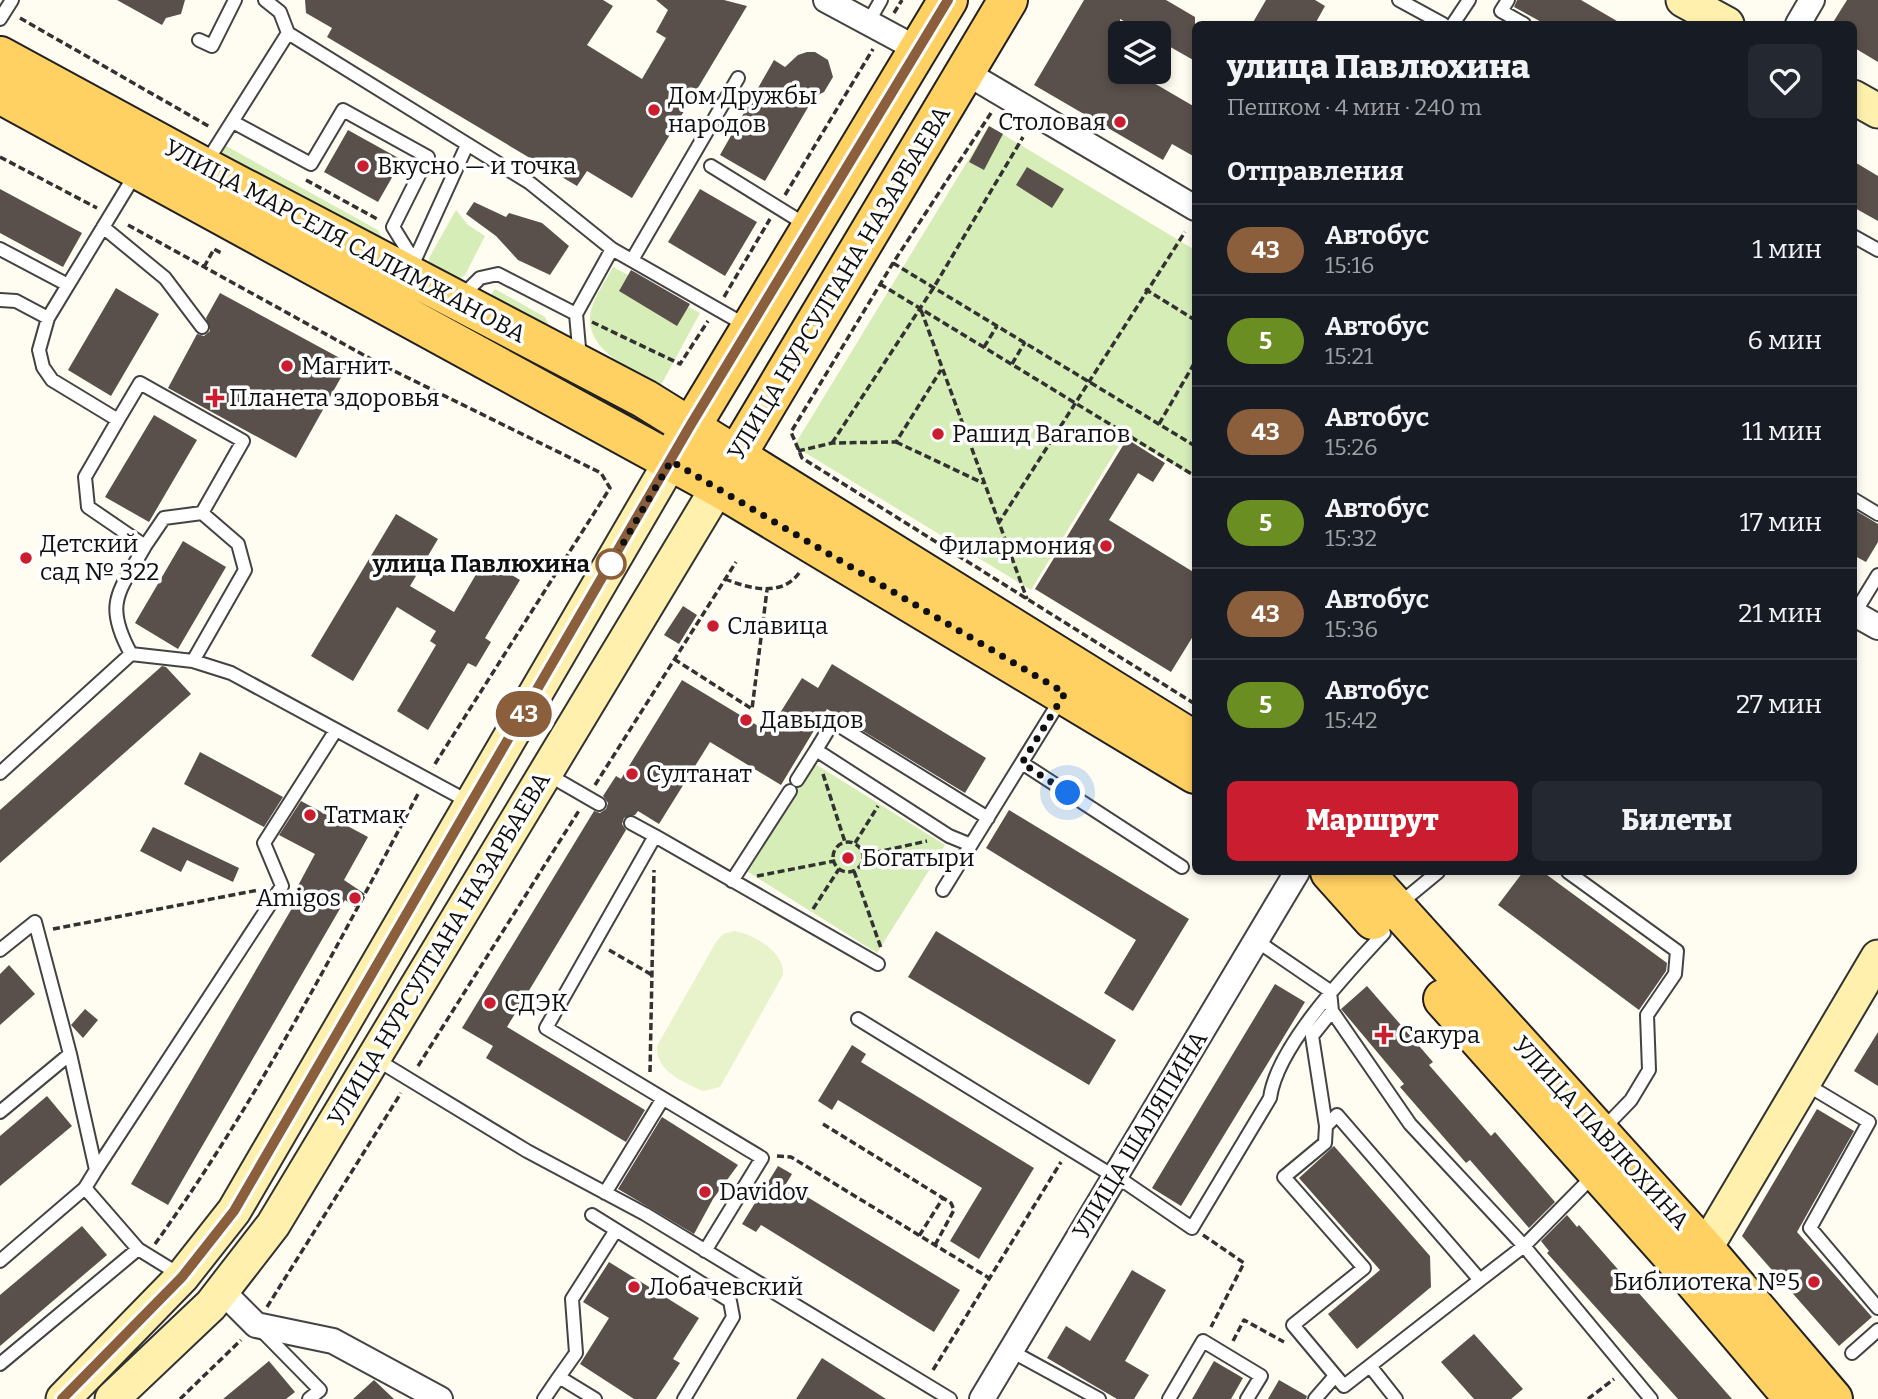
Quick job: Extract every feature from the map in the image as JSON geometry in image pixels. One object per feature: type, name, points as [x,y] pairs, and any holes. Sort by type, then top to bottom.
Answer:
[{"type":"main road","name":"УЛИЦА НУРСУЛТАНА НАЗАРБАЕВА","points":[[62,1399],[182,1277],[234,1211],[473,804],[690,426],[948,0]]},
{"type":"main road","name":"УЛИЦА НУРСУЛТАНА НАЗАРБАЕВА","points":[[112,1399],[222,1291],[272,1226],[1008,0]]},
{"type":"main road","points":[[1683,0],[1722,21]]},
{"type":"main road","name":"УЛИЦА МАРСЕЛЯ САЛИМЖАНОВА","points":[[0,55],[204,167],[411,267],[457,302],[690,426]]},
{"type":"main road","points":[[0,94],[671,461],[727,471],[1192,739]]},
{"type":"main road","points":[[1857,99],[1878,111]]},
{"type":"main road","points":[[690,426],[727,471],[1065,693],[1192,772]]},
{"type":"main road","name":"УЛИЦА ПАВЛЮХИНА","points":[[1334,875],[1390,920],[1600,1133],[1705,1249],[1833,1399]]},
{"type":"main road","name":"УЛИЦА ПАВЛЮХИНА","points":[[1366,875],[1390,920],[1597,1172],[1794,1399]]},
{"type":"main road","points":[[1705,1249],[1878,957]]},
{"type":"street","points":[[826,0],[880,13],[919,50]]},
{"type":"street","points":[[1800,21],[1812,0]]},
{"type":"street","points":[[965,72],[1192,206]]},
{"type":"street","points":[[1857,615],[1878,627]]},
{"type":"street","name":"УЛИЦА ШАЛЯПИНА","points":[[982,1399],[1295,875]]},
{"type":"street","points":[[222,1291],[256,1325],[333,1341],[440,1399]]},
{"type":"lane","points":[[199,40],[212,46],[235,0]]},
{"type":"lane","points":[[265,0],[281,12],[288,33],[530,183],[612,249],[750,328]]},
{"type":"lane","points":[[1399,0],[1438,21]]},
{"type":"lane","points":[[1455,21],[1469,0]]},
{"type":"lane","points":[[1508,0],[1501,11],[1519,21]]},
{"type":"lane","points":[[204,167],[288,33]]},
{"type":"lane","points":[[632,260],[738,78]]},
{"type":"lane","points":[[233,122],[311,164],[343,110],[428,157],[393,227],[411,267]]},
{"type":"lane","points":[[411,267],[467,145]]},
{"type":"lane","points":[[711,166],[810,227]]},
{"type":"lane","points":[[118,420],[52,380],[43,367],[39,351],[48,318],[138,170]]},
{"type":"lane","points":[[103,227],[165,278],[202,327]]},
{"type":"lane","points":[[1857,238],[1878,250]]},
{"type":"lane","points":[[0,249],[68,285]]},
{"type":"lane","points":[[581,366],[576,314],[612,249]]},
{"type":"lane","points":[[457,302],[480,278],[498,274],[576,314]]},
{"type":"lane","points":[[0,300],[16,301],[48,318]]},
{"type":"lane","points":[[145,546],[88,507],[85,477],[140,383],[243,442],[202,513]]},
{"type":"lane","points":[[1857,501],[1878,514]]},
{"type":"lane","points":[[131,654],[118,631],[115,617],[116,596],[164,518],[202,513],[238,544],[245,570],[193,661]]},
{"type":"lane","points":[[1857,608],[1878,575]]},
{"type":"lane","points":[[0,773],[131,654],[193,661],[231,673],[473,804]]},
{"type":"lane","points":[[943,890],[1065,693]]},
{"type":"lane","points":[[732,881],[833,722],[988,818]]},
{"type":"lane","points":[[0,1261],[85,1188],[282,886],[264,843],[336,730]]},
{"type":"lane","points":[[816,750],[949,836],[971,845]]},
{"type":"lane","points":[[1022,763],[1182,867]]},
{"type":"lane","points":[[545,773],[593,800]]},
{"type":"lane","points":[[631,823],[877,963]]},
{"type":"lane","points":[[655,836],[546,1028],[762,1158],[705,1251]]},
{"type":"lane","points":[[858,1019],[1115,1176],[1192,1228],[1270,1098],[1273,1078],[1330,991],[1390,920],[1435,875]]},
{"type":"lane","points":[[1572,875],[1677,951],[1675,974],[1647,1015],[1649,1070],[1630,1100],[1600,1133]]},
{"type":"lane","points":[[0,950],[35,922],[70,1054],[96,1170]]},
{"type":"lane","points":[[1257,941],[1330,991],[1332,1011],[1410,1124],[1524,1246],[1651,1399]]},
{"type":"lane","points":[[1332,1011],[1312,1036],[1326,1126],[1325,1143],[1284,1177],[1364,1268],[1293,1325],[1344,1386],[1524,1246],[1597,1172]]},
{"type":"lane","points":[[0,1112],[70,1054]]},
{"type":"lane","points":[[374,1058],[541,1159],[611,1195],[605,1193]]},
{"type":"lane","points":[[1804,1082],[1873,1125],[1810,1228],[1878,1308]]},
{"type":"lane","points":[[605,1193],[662,1100]]},
{"type":"lane","points":[[1326,1126],[1337,1115],[1480,1280]]},
{"type":"lane","points":[[85,1188],[138,1249],[182,1277]]},
{"type":"lane","points":[[605,1193],[950,1399]]},
{"type":"lane","points":[[593,1215],[730,1301],[733,1317],[684,1399]]},
{"type":"lane","points":[[544,1399],[576,1353],[572,1299],[616,1230]]},
{"type":"lane","points":[[0,1364],[138,1249]]},
{"type":"lane","points":[[256,1325],[324,1394],[309,1399]]},
{"type":"lane","points":[[1852,1353],[1878,1330]]},
{"type":"lane","points":[[1169,1399],[1203,1341],[1261,1376],[1247,1399]]},
{"type":"lane","points":[[1011,1350],[1099,1399]]},
{"type":"lane","points":[[1370,1366],[1396,1399]]},
{"type":"lane","points":[[1315,1399],[1335,1376]]},
{"type":"lane","points":[[559,1377],[595,1399]]},
{"type":"path","points":[[880,13],[902,0]]},
{"type":"path","points":[[6,10],[225,136]]},
{"type":"path","points":[[991,113],[893,262],[791,432],[802,458],[1192,702]]},
{"type":"path","points":[[832,443],[934,287],[1023,137]]},
{"type":"path","points":[[299,176],[393,227]]},
{"type":"path","points":[[998,524],[1145,289],[1185,232]]},
{"type":"path","points":[[204,267],[214,249],[223,254]]},
{"type":"path","points":[[893,262],[1192,444]]},
{"type":"path","points":[[880,284],[1192,474]]},
{"type":"path","points":[[1145,289],[1192,318]]},
{"type":"path","points":[[920,308],[1027,600]]},
{"type":"path","points":[[576,314],[680,364]]},
{"type":"path","points":[[984,347],[997,326]]},
{"type":"path","points":[[1012,364],[1025,342]]},
{"type":"path","points":[[1159,424],[1192,367]]},
{"type":"path","points":[[896,442],[942,370]]},
{"type":"path","points":[[798,451],[832,443],[896,442],[983,484]]},
{"type":"path","points":[[180,1399],[256,1325],[409,1080],[593,800],[674,659],[736,562]]},
{"type":"path","points":[[725,579],[749,589],[766,590],[795,580],[803,568]]},
{"type":"path","points":[[674,659],[752,709],[766,590]]},
{"type":"path","points":[[816,750],[845,842]]},
{"type":"path","points":[[855,843],[885,795]]},
{"type":"path","points":[[650,1090],[655,836]]},
{"type":"path","points":[[864,855],[949,836]]},
{"type":"path","points":[[845,842],[855,843],[864,855],[862,865],[854,871],[839,869],[834,861],[837,847],[845,842]]},
{"type":"path","points":[[732,881],[834,861]]},
{"type":"path","points":[[805,922],[839,869]]},
{"type":"path","points":[[854,871],[882,951],[877,963]]},
{"type":"path","points":[[38,932],[282,886]]},
{"type":"path","points":[[595,942],[652,975]]},
{"type":"path","points":[[823,1124],[951,1203],[954,1210],[934,1245]]},
{"type":"path","points":[[924,1384],[1069,1149]]},
{"type":"path","points":[[762,1158],[791,1157],[989,1278]]},
{"type":"path","points":[[919,1236],[943,1198]]},
{"type":"path","points":[[1192,1228],[1244,1263],[1203,1341]]},
{"type":"path","points":[[1226,1355],[1244,1320],[1282,1339],[1291,1349]]},
{"type":"path","points":[[1588,1399],[1626,1369]]},
{"type":"green space","points":[[989,126],[1192,248],[1192,476],[1125,436],[1031,590],[794,446]]},
{"type":"green space","points":[[226,146],[378,230],[386,244],[220,156]]},
{"type":"green space","points":[[456,210],[468,225],[485,236],[465,275],[454,282],[430,270],[429,258]]},
{"type":"green space","points":[[613,267],[700,313],[660,387],[612,358],[594,337],[590,325],[591,311],[597,294]]},
{"type":"green space","points":[[495,289],[545,317],[557,343],[489,298]]},
{"type":"green space","points":[[812,762],[945,845],[877,953],[745,870]]},
{"type":"green space","points":[[734,931],[751,936],[774,952],[779,959],[783,975],[720,1087],[703,1091],[666,1069],[658,1055],[657,1046],[716,942],[723,934]]},
{"type":"building","points":[[117,0],[185,0],[181,14],[166,18],[162,25]]},
{"type":"building","points":[[305,0],[603,0],[613,6],[587,45],[642,79],[666,38],[656,32],[668,10],[656,0],[724,0],[747,6],[632,198],[587,171],[577,186],[327,37],[332,28],[306,13]]},
{"type":"building","points":[[1084,0],[1166,0],[1195,17],[1195,21],[1192,21],[1192,59],[1171,47],[1171,21],[1108,21],[1108,84],[1156,84],[1192,105],[1192,155],[1172,144],[1163,160],[1034,85]]},
{"type":"building","points":[[1266,0],[1315,0],[1325,6],[1317,21],[1254,21]]},
{"type":"building","points":[[1517,0],[1581,0],[1617,21],[1540,21],[1514,7]]},
{"type":"building","points":[[1847,0],[1878,0],[1878,62],[1857,49],[1857,21],[1834,21]]},
{"type":"building","points":[[815,52],[828,60],[833,77],[824,92],[814,97],[765,181],[720,155],[774,60],[785,67],[798,55]]},
{"type":"building","points":[[989,126],[1003,134],[984,170],[969,162]]},
{"type":"building","name":"Вкусно — и точка","points":[[348,130],[402,160],[378,202],[324,172]]},
{"type":"building","points":[[1857,163],[1878,176],[1878,221],[1857,209]]},
{"type":"building","points":[[1027,167],[1064,189],[1052,208],[1016,185]]},
{"type":"building","points":[[0,189],[82,233],[63,267],[0,233]]},
{"type":"building","points":[[700,189],[757,222],[725,276],[668,242]]},
{"type":"building","points":[[474,202],[506,217],[509,213],[542,223],[569,246],[550,275],[518,260],[496,236],[466,214]]},
{"type":"building","points":[[631,270],[690,304],[677,326],[619,291]]},
{"type":"building","points":[[116,288],[159,314],[111,396],[68,370]]},
{"type":"building","points":[[220,293],[349,363],[296,458],[168,388],[197,334],[204,336],[210,331],[206,318]]},
{"type":"building","points":[[154,415],[197,440],[149,522],[105,497]]},
{"type":"building","name":"Филармония","points":[[1127,439],[1165,463],[1153,482],[1138,473],[1109,520],[1192,571],[1192,638],[1171,672],[1035,589]]},
{"type":"building","points":[[1857,511],[1878,524],[1878,542],[1866,562],[1857,557]]},
{"type":"building","points":[[396,514],[438,539],[410,586],[454,612],[485,559],[520,580],[485,638],[491,642],[476,667],[468,663],[428,730],[397,711],[436,645],[430,641],[436,631],[397,607],[353,681],[311,656]]},
{"type":"building","points":[[183,541],[226,567],[178,649],[135,623]]},
{"type":"building","points":[[683,606],[697,615],[679,644],[664,635]]},
{"type":"building","points":[[832,664],[986,758],[965,793],[827,709],[781,785],[710,742],[659,824],[638,811],[635,815],[624,818],[622,824],[626,830],[507,1027],[645,1110],[626,1142],[486,1058],[493,1046],[462,1028],[594,811],[600,813],[606,809],[608,803],[603,796],[616,776],[621,779],[682,680],[768,732],[802,678],[818,688]]},
{"type":"building","points":[[162,666],[191,694],[0,863],[0,810]]},
{"type":"building","points":[[200,752],[283,797],[264,827],[184,784]]},
{"type":"building","points":[[301,801],[368,837],[344,880],[365,894],[355,907],[345,900],[168,1205],[131,1184],[298,898],[293,895],[315,854],[279,835]]},
{"type":"building","points":[[1009,810],[1189,919],[1133,1011],[1104,993],[1136,940],[986,848]]},
{"type":"building","points":[[153,827],[239,868],[233,882],[187,860],[181,872],[140,851]]},
{"type":"building","points":[[1521,875],[1547,875],[1667,963],[1666,971],[1639,1010],[1498,905]]},
{"type":"building","points":[[936,931],[1116,1040],[1089,1085],[908,977]]},
{"type":"building","points":[[9,965],[35,994],[0,1025],[0,974]]},
{"type":"building","points":[[1275,984],[1305,1002],[1181,1206],[1152,1188]]},
{"type":"building","points":[[1367,986],[1433,1062],[1429,1065],[1491,1136],[1495,1132],[1555,1202],[1529,1228],[1470,1160],[1466,1163],[1400,1087],[1404,1084],[1341,1009]]},
{"type":"building","points":[[85,1009],[98,1020],[83,1038],[71,1025]]},
{"type":"building","points":[[1878,1032],[1878,1086],[1854,1071]]},
{"type":"building","points":[[852,1045],[866,1054],[861,1062],[1034,1168],[979,1259],[950,1241],[982,1188],[838,1100],[832,1110],[818,1101]]},
{"type":"building","points":[[47,1096],[72,1126],[0,1186],[0,1136]]},
{"type":"building","points":[[1817,1109],[1854,1131],[1797,1232],[1872,1317],[1839,1346],[1742,1236]]},
{"type":"building","points":[[662,1117],[738,1165],[713,1199],[694,1234],[618,1189]]},
{"type":"building","points":[[1334,1146],[1430,1256],[1431,1287],[1357,1349],[1328,1314],[1380,1270],[1299,1178]]},
{"type":"building","points":[[778,1166],[792,1174],[786,1184],[960,1290],[934,1332],[761,1225],[756,1232],[742,1224]]},
{"type":"building","points":[[1567,1215],[1577,1227],[1579,1225],[1732,1399],[1678,1399],[1547,1253],[1549,1251],[1541,1241]]},
{"type":"building","points":[[82,1226],[107,1255],[0,1346],[0,1295]]},
{"type":"building","points":[[609,1262],[699,1318],[673,1359],[680,1363],[656,1399],[634,1399],[580,1364],[609,1318],[583,1302]]},
{"type":"building","points":[[1132,1270],[1166,1290],[1125,1361],[1149,1375],[1134,1399],[1117,1399],[1047,1358],[1066,1326],[1090,1341]]},
{"type":"building","points":[[1474,1334],[1523,1389],[1511,1399],[1474,1399],[1441,1362]]},
{"type":"building","points":[[822,1358],[886,1399],[796,1399]]},
{"type":"building","points":[[269,1361],[295,1392],[286,1399],[223,1399]]},
{"type":"building","points":[[1214,1361],[1243,1378],[1231,1399],[1192,1399]]},
{"type":"building","points":[[374,1380],[394,1399],[353,1399]]},
{"type":"building","points":[[1279,1380],[1307,1396],[1306,1399],[1268,1399]]},
{"type":"bus line","name":"43","points":[[62,1399],[182,1277],[234,1211],[473,804],[690,426],[948,0]]},
{"type":"place","name":"Дом Дружбы народов","points":[[654,110]]},
{"type":"place","name":"Столовая","points":[[1120,122]]},
{"type":"place","name":"Вкусно — и точка","points":[[363,166]]},
{"type":"place","name":"Магнит","points":[[287,366]]},
{"type":"place","name":"Планета здоровья","points":[[215,398]]},
{"type":"place","name":"Рашид Вагапов","points":[[938,434]]},
{"type":"place","name":"Филармония","points":[[1106,546]]},
{"type":"place","name":"Детский сад № 322","points":[[26,558]]},
{"type":"place","name":"улица Павлюхина","points":[[611,564]]},
{"type":"place","name":"Славица","points":[[713,626]]},
{"type":"place","name":"Давыдов","points":[[746,720]]},
{"type":"place","name":"Султанат","points":[[632,774]]},
{"type":"place","name":"Татмак","points":[[310,815]]},
{"type":"place","name":"Богатыри","points":[[848,858]]},
{"type":"place","name":"Amigos","points":[[355,898]]},
{"type":"place","name":"СДЭК","points":[[490,1003]]},
{"type":"place","name":"Сакура","points":[[1384,1035]]},
{"type":"place","name":"Davidov","points":[[705,1192]]},
{"type":"place","name":"Библиотека №5","points":[[1814,1282]]},
{"type":"place","name":"Лобачевский","points":[[634,1287]]},
{"type":"route","points":[[611,564],[671,461],[718,486],[1065,693],[1022,763],[1068,793]]}]
